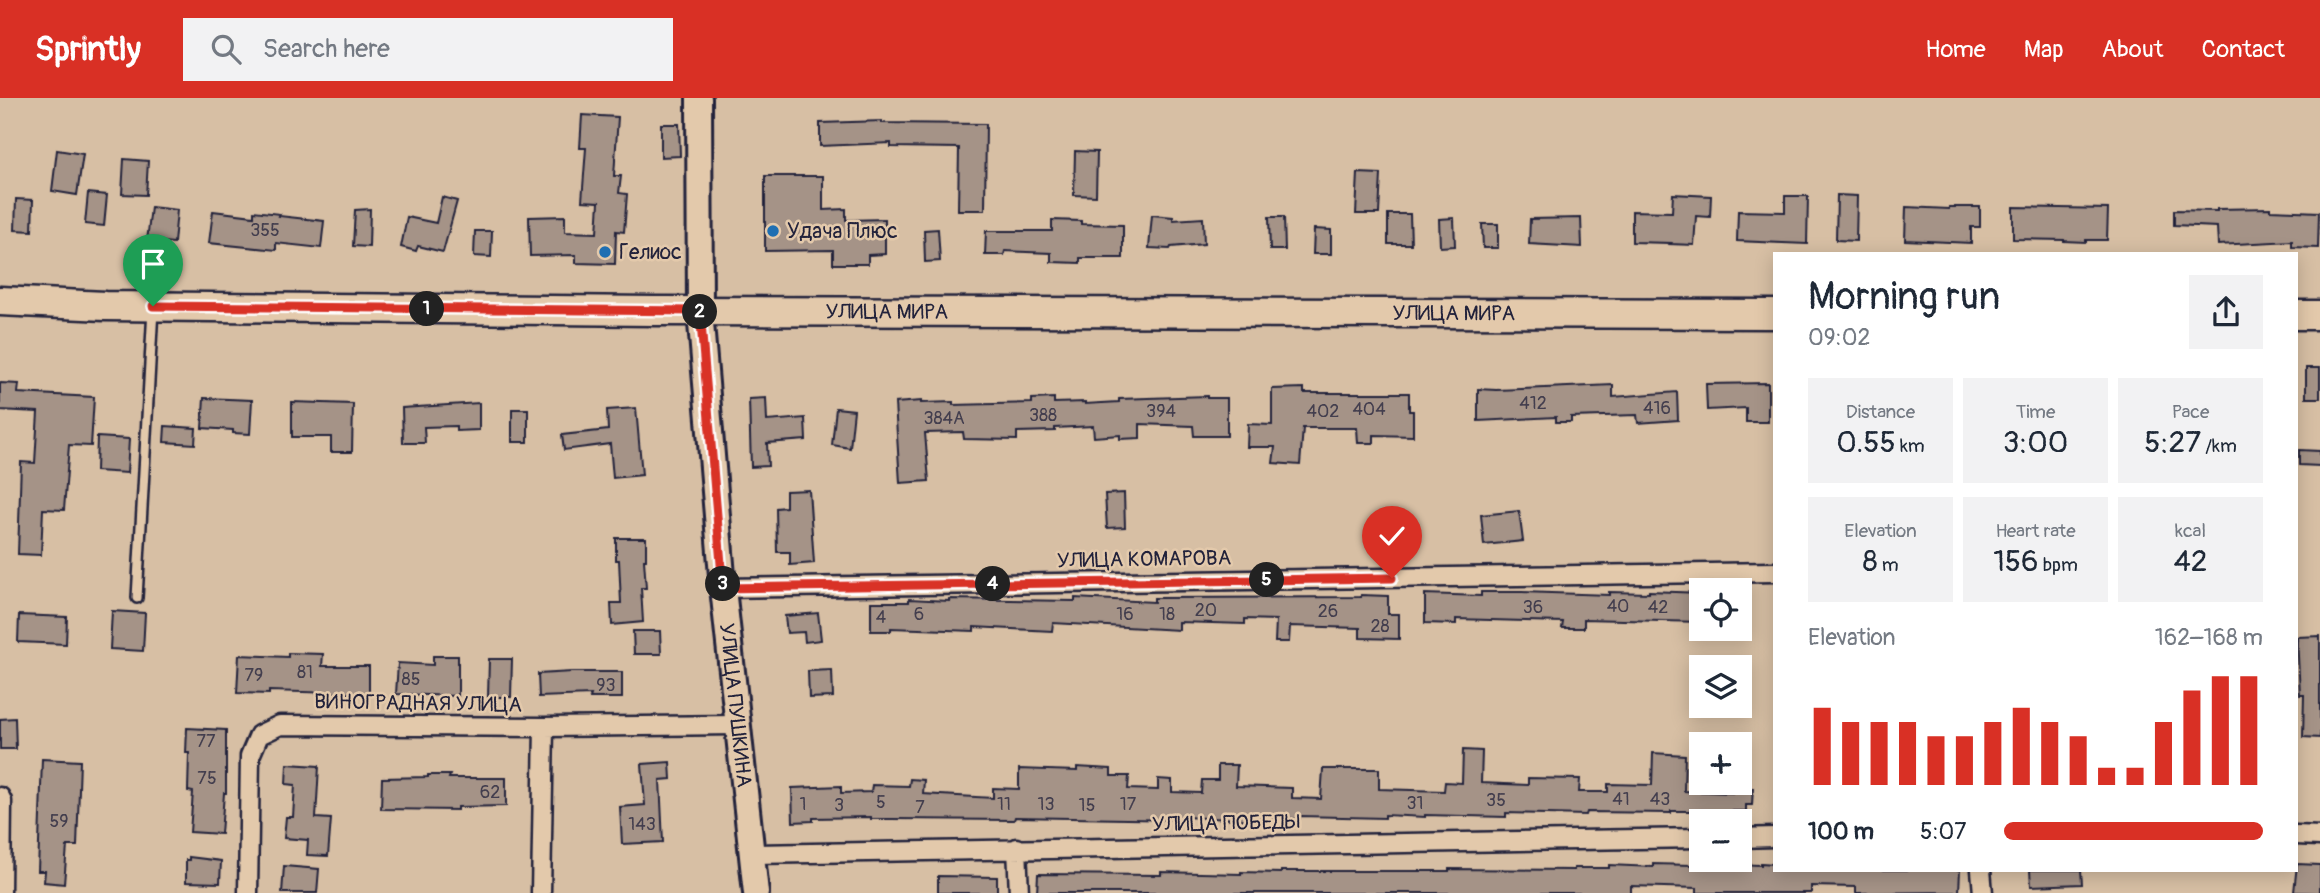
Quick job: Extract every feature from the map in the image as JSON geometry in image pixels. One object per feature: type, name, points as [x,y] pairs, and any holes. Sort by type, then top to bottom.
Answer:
[{"type":"main road","name":"УЛИЦА МИРА","points":[[0,301],[153,306],[700,311],[1773,314]]},
{"type":"main road","points":[[2298,315],[2320,316]]},
{"type":"street","name":"УЛИЦА ПУШКИНА","points":[[699,98],[700,311],[723,588],[756,893]]},
{"type":"street","name":"УЛИЦА КОМАРОВА","points":[[723,588],[1773,572]]},
{"type":"street","name":"ВИНОГРАДНАЯ УЛИЦА","points":[[248,893],[250,755],[259,735],[280,725],[738,725]]},
{"type":"street","points":[[541,893],[544,727]]},
{"type":"street","points":[[0,797],[1,893]]},
{"type":"street","points":[[2298,835],[2320,836]]},
{"type":"street","points":[[1752,838],[1773,837]]},
{"type":"street","name":"УЛИЦА ПОБЕДЫ","points":[[751,854],[1689,838]]},
{"type":"street","points":[[1017,848],[1019,893]]},
{"type":"street","points":[[1981,872],[1983,893]]},
{"type":"lane","points":[[137,598],[153,306]]},
{"type":"building","points":[[582,115],[618,117],[614,176],[621,176],[619,193],[627,194],[624,232],[616,231],[615,264],[576,263],[576,255],[530,256],[529,217],[565,216],[565,232],[597,233],[599,202],[582,201],[586,148],[580,148]]},
{"type":"building","points":[[882,121],[986,124],[985,210],[958,210],[959,148],[891,147],[891,143],[820,146],[820,123]]},
{"type":"building","points":[[661,124],[679,124],[680,156],[661,157]]},
{"type":"building","points":[[57,150],[83,154],[77,195],[52,191]]},
{"type":"building","points":[[1075,151],[1097,152],[1096,196],[1074,195]]},
{"type":"building","points":[[124,159],[148,161],[146,195],[122,194]]},
{"type":"building","points":[[1358,173],[1381,174],[1379,214],[1356,214]]},
{"type":"building","points":[[765,176],[823,176],[823,210],[846,209],[846,220],[885,219],[885,254],[868,255],[868,264],[833,264],[833,250],[765,251]]},
{"type":"building","points":[[88,193],[107,195],[104,226],[85,224]]},
{"type":"building","points":[[1673,194],[1711,196],[1710,217],[1696,216],[1694,245],[1632,242],[1632,211],[1672,212]]},
{"type":"building","points":[[1837,195],[1857,196],[1856,241],[1836,240]]},
{"type":"building","points":[[1785,196],[1808,196],[1807,244],[1737,241],[1738,211],[1785,212]]},
{"type":"building","points":[[442,197],[457,201],[443,252],[418,246],[416,251],[401,247],[407,217],[436,223]]},
{"type":"building","points":[[16,199],[33,200],[32,231],[15,230]]},
{"type":"building","points":[[151,207],[177,210],[174,243],[147,241]]},
{"type":"building","points":[[1906,207],[1980,207],[1980,227],[1971,227],[1971,243],[1905,240]]},
{"type":"building","points":[[2013,207],[2108,209],[2107,240],[2086,242],[2013,239]]},
{"type":"building","points":[[2270,208],[2319,212],[2318,248],[2292,247],[2292,241],[2218,245],[2217,227],[2174,225],[2174,210]]},
{"type":"building","points":[[370,209],[369,247],[353,246],[355,210]]},
{"type":"building","points":[[213,211],[254,216],[254,211],[324,221],[321,248],[276,243],[276,250],[209,243]]},
{"type":"building","points":[[1388,214],[1410,214],[1411,244],[1388,244]]},
{"type":"building","points":[[1152,215],[1173,217],[1173,220],[1203,218],[1204,244],[1170,249],[1149,248]]},
{"type":"building","points":[[1269,217],[1284,217],[1285,250],[1270,250]]},
{"type":"building","points":[[1454,218],[1455,246],[1440,247],[1439,219]]},
{"type":"building","points":[[1581,218],[1582,247],[1529,244],[1530,219]]},
{"type":"building","points":[[1052,220],[1123,225],[1123,258],[1080,258],[1080,263],[1051,262],[1051,253],[1005,251],[1004,255],[985,255],[986,231],[1052,231]]},
{"type":"building","points":[[1482,224],[1498,224],[1498,248],[1483,248]]},
{"type":"building","points":[[938,229],[940,261],[925,262],[924,230]]},
{"type":"building","points":[[1314,229],[1331,230],[1331,254],[1313,254]]},
{"type":"building","points":[[475,231],[492,231],[491,257],[474,256]]},
{"type":"building","points":[[2306,368],[2320,368],[2320,398],[2306,398]]},
{"type":"building","points":[[0,383],[19,384],[18,393],[94,397],[91,446],[69,445],[64,510],[43,509],[41,555],[18,554],[21,462],[35,463],[38,412],[0,410]]},
{"type":"building","points":[[1768,383],[1768,422],[1746,422],[1746,408],[1707,410],[1706,384]]},
{"type":"building","points":[[1613,385],[1613,397],[1677,392],[1678,420],[1638,423],[1637,415],[1571,417],[1571,422],[1556,422],[1556,417],[1478,421],[1478,389]]},
{"type":"building","points":[[1304,388],[1304,393],[1409,393],[1409,411],[1413,411],[1413,436],[1374,435],[1374,443],[1358,443],[1357,428],[1303,428],[1300,465],[1273,463],[1275,447],[1247,447],[1248,424],[1272,425],[1272,389]]},
{"type":"building","points":[[1207,396],[1227,398],[1227,436],[1194,436],[1193,426],[1140,424],[1140,438],[1120,439],[1120,435],[1094,437],[1093,426],[1017,432],[1017,440],[964,439],[963,432],[925,433],[929,481],[900,483],[895,403],[1032,403],[1032,399],[1054,398],[1054,403],[1085,404],[1119,402],[1119,399]]},
{"type":"building","points":[[204,398],[252,400],[250,434],[202,428]]},
{"type":"building","points":[[766,398],[767,421],[805,418],[806,440],[767,443],[768,466],[751,467],[749,399]]},
{"type":"building","points":[[292,402],[353,404],[352,452],[331,452],[331,437],[292,437]]},
{"type":"building","points":[[479,403],[479,430],[456,431],[456,426],[424,427],[425,443],[403,443],[402,408]]},
{"type":"building","points":[[636,408],[642,475],[613,478],[610,444],[564,450],[562,435],[608,430],[607,410]]},
{"type":"building","points":[[836,408],[854,410],[850,448],[832,445]]},
{"type":"building","points":[[512,409],[528,409],[528,442],[512,442]]},
{"type":"building","points":[[165,426],[196,428],[195,444],[164,442]]},
{"type":"building","points":[[97,437],[129,439],[127,473],[96,471]]},
{"type":"building","points":[[2299,450],[2320,451],[2320,466],[2299,465]]},
{"type":"building","points":[[809,490],[814,563],[790,565],[790,552],[777,552],[776,508],[786,507],[786,491]]},
{"type":"building","points":[[1124,493],[1125,527],[1107,528],[1105,494]]},
{"type":"building","points":[[1519,511],[1523,541],[1484,545],[1481,515]]},
{"type":"building","points":[[616,538],[646,538],[646,588],[641,588],[643,622],[612,625],[611,603],[621,603]]},
{"type":"building","points":[[1481,592],[1609,595],[1609,592],[1689,593],[1689,622],[1584,619],[1584,628],[1562,628],[1563,622],[1456,619],[1456,624],[1425,623],[1425,594],[1481,596]]},
{"type":"building","points":[[1388,596],[1388,614],[1399,614],[1399,639],[1360,638],[1360,628],[1290,626],[1289,642],[1275,642],[1276,620],[1245,619],[1245,624],[1179,622],[1179,630],[1053,623],[1052,631],[974,627],[974,631],[891,628],[891,631],[871,631],[871,602],[909,602],[909,599],[1075,601],[1075,598],[1154,602],[1154,598]]},
{"type":"building","points":[[112,611],[145,613],[143,651],[110,649]]},
{"type":"building","points":[[818,613],[821,640],[805,642],[804,632],[787,633],[785,616]]},
{"type":"building","points":[[19,615],[67,617],[66,644],[18,642]]},
{"type":"building","points":[[633,631],[660,631],[661,654],[634,654]]},
{"type":"building","points":[[2320,636],[2320,738],[2303,737],[2304,695],[2300,695],[2298,637]]},
{"type":"building","points":[[288,653],[323,654],[322,666],[369,666],[369,694],[269,691],[269,694],[237,693],[239,655],[288,657]]},
{"type":"building","points":[[433,656],[458,656],[458,696],[396,694],[398,663],[433,665]]},
{"type":"building","points":[[489,659],[512,659],[511,697],[488,697]]},
{"type":"building","points":[[832,670],[833,697],[809,698],[808,671]]},
{"type":"building","points":[[622,672],[622,698],[590,698],[591,695],[539,697],[538,674]]},
{"type":"building","points":[[15,718],[16,749],[0,749],[0,719]]},
{"type":"building","points":[[187,728],[226,730],[226,793],[221,834],[190,832],[193,792],[188,791]]},
{"type":"building","points":[[1463,750],[1482,751],[1481,783],[1528,785],[1528,778],[1580,779],[1579,792],[1608,792],[1608,784],[1652,785],[1653,753],[1685,755],[1684,791],[1689,791],[1689,795],[1752,795],[1753,788],[1752,805],[1746,805],[1746,809],[1689,809],[1671,813],[1506,813],[1506,817],[1385,815],[1385,818],[1300,816],[1300,819],[1261,820],[1182,817],[1182,820],[1015,817],[1014,820],[871,817],[813,818],[813,821],[793,822],[792,788],[841,786],[841,793],[871,792],[872,785],[909,786],[910,779],[924,780],[923,794],[993,798],[993,788],[1019,789],[1019,769],[1111,769],[1111,776],[1129,776],[1128,789],[1158,790],[1158,779],[1172,780],[1172,792],[1201,793],[1202,780],[1218,780],[1218,765],[1237,765],[1236,786],[1292,788],[1292,798],[1321,799],[1323,769],[1379,769],[1379,789],[1444,791],[1445,782],[1462,783]]},
{"type":"building","points":[[42,759],[80,761],[77,846],[67,846],[64,884],[44,882],[45,871],[38,871]]},
{"type":"building","points":[[670,762],[671,779],[660,780],[663,842],[622,844],[620,807],[645,805],[642,764]]},
{"type":"building","points":[[287,764],[319,766],[316,818],[331,819],[328,856],[307,855],[308,840],[284,838],[286,817],[293,817],[295,785],[286,784]]},
{"type":"building","points":[[450,775],[449,778],[506,778],[506,806],[458,807],[458,810],[381,809],[382,778]]},
{"type":"building","points":[[189,857],[221,861],[220,883],[186,882],[186,860],[189,860]]},
{"type":"building","points":[[1653,864],[1689,865],[1689,872],[1752,872],[1752,865],[1773,864],[1773,872],[1960,872],[1959,892],[1856,893],[1856,887],[1811,886],[1811,893],[1697,893],[1697,888],[1631,886],[1631,893],[1037,893],[1038,874],[1574,870],[1609,868],[1609,865],[1653,867]]},
{"type":"building","points":[[2298,864],[2320,865],[2320,893],[2294,892]]},
{"type":"building","points":[[284,866],[319,869],[317,893],[282,893]]},
{"type":"building","points":[[2030,872],[2081,872],[2082,884],[2031,886]]},
{"type":"building","points":[[938,876],[997,877],[997,893],[938,893]]},
{"type":"place","name":"Удача Плюс","points":[[773,231]]},
{"type":"place","name":"Гелиос","points":[[605,252]]},
{"type":"route","points":[[153,306],[700,311],[723,588],[1392,578]]}]
